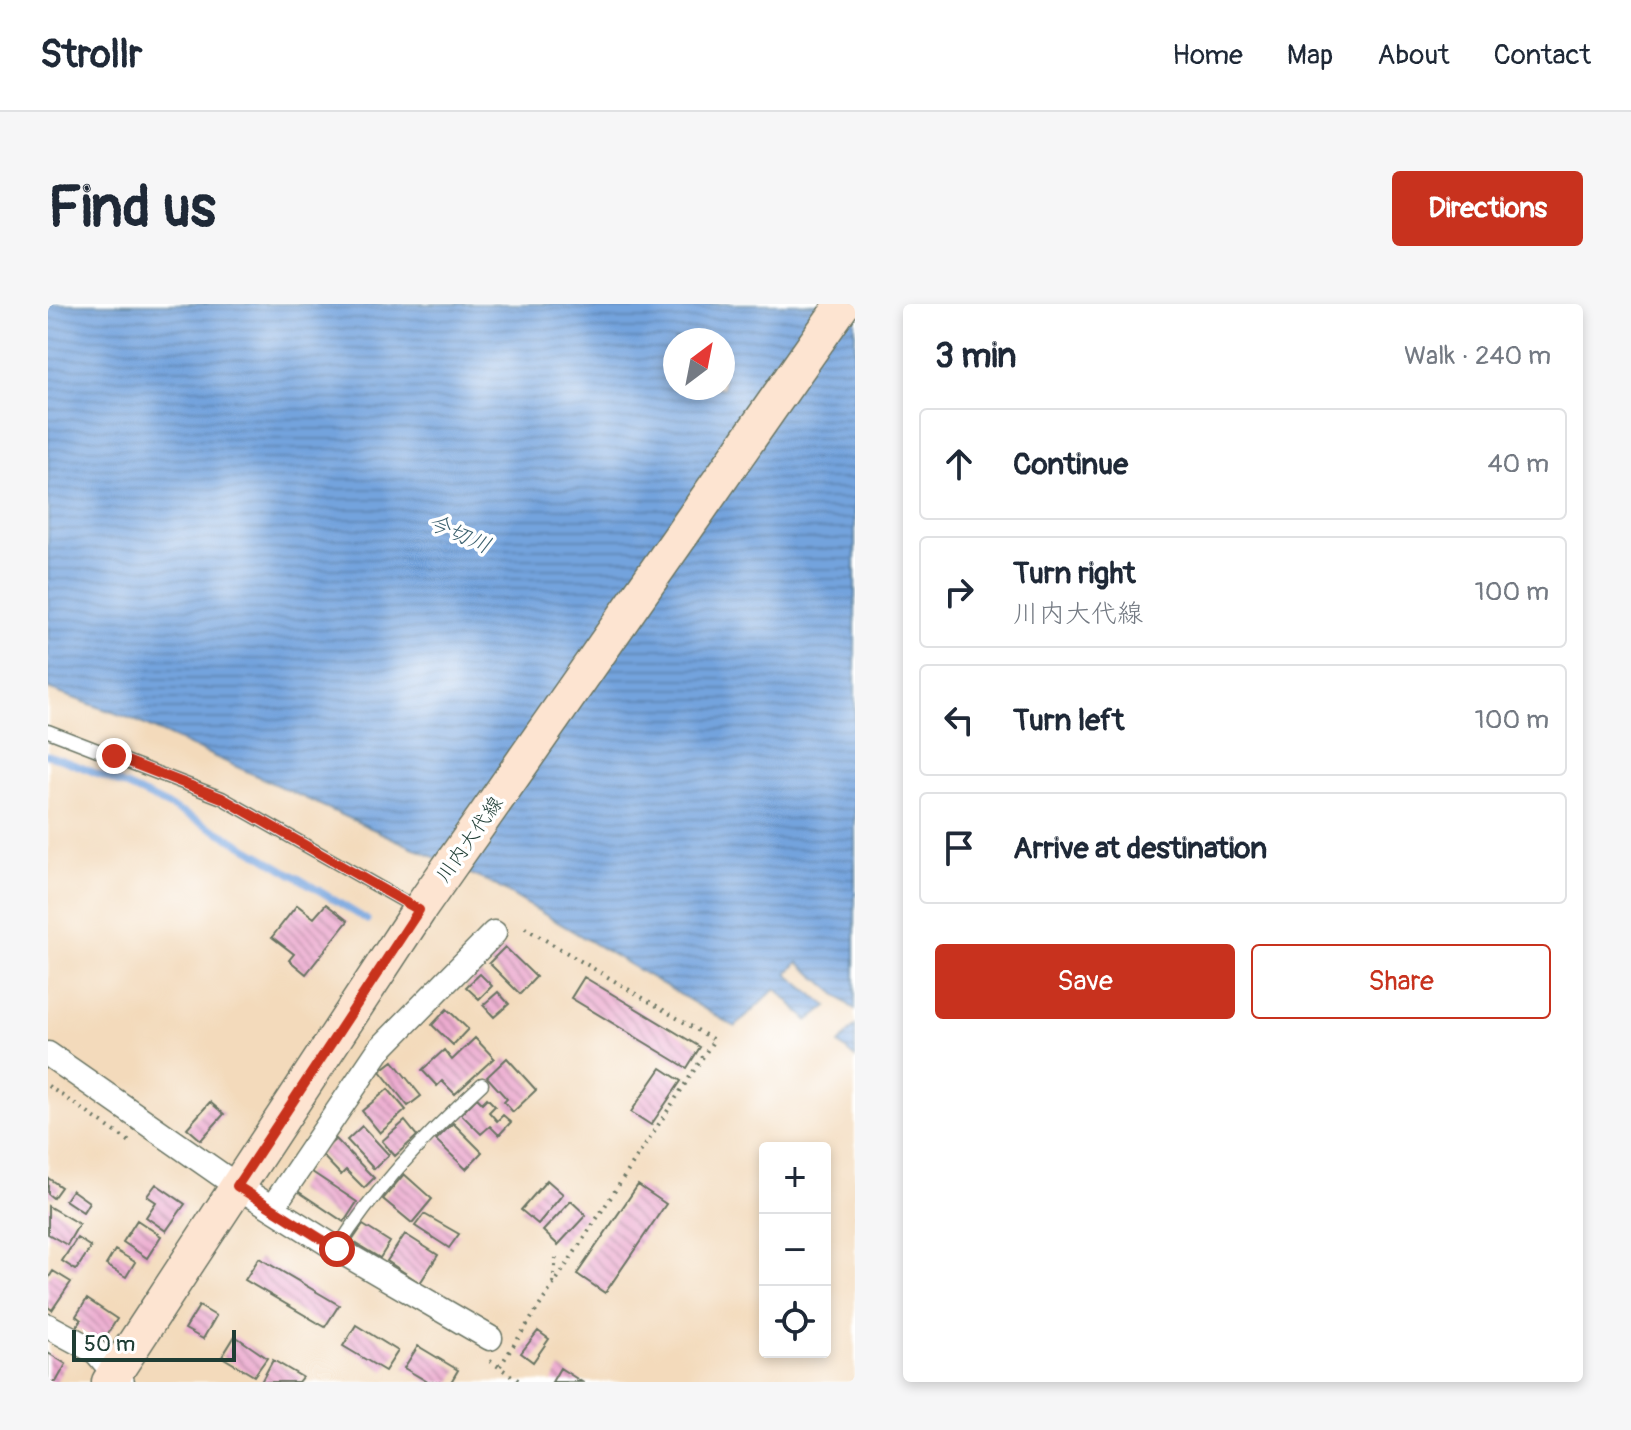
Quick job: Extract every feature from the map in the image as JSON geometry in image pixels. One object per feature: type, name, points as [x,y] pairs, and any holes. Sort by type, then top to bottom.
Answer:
[{"type":"main road","name":"川内大代線","points":[[115,1379],[237,1186],[428,898],[843,304]]},
{"type":"street","points":[[272,1208],[379,1050],[494,933]]},
{"type":"street","points":[[48,1054],[237,1186],[337,1249],[490,1338]]},
{"type":"street","points":[[48,1326],[96,1352],[115,1379]]},
{"type":"lane","points":[[48,731],[222,798],[428,898]]},
{"type":"lane","points":[[337,1249],[357,1217],[436,1126],[482,1084]]},
{"type":"path","points":[[500,1366],[714,1040],[525,928]]},
{"type":"path","points":[[553,1285],[556,1258]]},
{"type":"water","name":"今切川","points":[[48,304],[855,304],[855,1010],[798,962],[787,974],[827,1006],[808,1021],[776,988],[735,1027],[493,884],[132,719],[48,689]]},
{"type":"water","points":[[855,1026],[855,1058],[839,1044]]},
{"type":"building","points":[[326,904],[348,921],[306,974],[289,960],[294,954],[272,937],[297,905],[314,918]]},
{"type":"building","points":[[505,947],[536,977],[520,994],[489,963]]},
{"type":"building","points":[[480,974],[492,986],[479,999],[466,987]]},
{"type":"building","points":[[584,977],[700,1047],[687,1068],[571,998]]},
{"type":"building","points":[[498,992],[509,1004],[494,1017],[483,1005]]},
{"type":"building","points":[[447,1009],[468,1029],[453,1045],[432,1025]]},
{"type":"building","points":[[475,1038],[494,1058],[455,1094],[442,1081],[437,1086],[422,1070],[444,1050],[452,1060]]},
{"type":"building","points":[[507,1058],[536,1090],[513,1112],[504,1102],[507,1099],[487,1077]]},
{"type":"building","points":[[393,1061],[421,1096],[408,1106],[380,1071]]},
{"type":"building","points":[[661,1068],[681,1081],[651,1125],[631,1112]]},
{"type":"building","points":[[388,1089],[406,1110],[380,1133],[362,1111]]},
{"type":"building","points":[[477,1098],[482,1103],[487,1098],[495,1106],[489,1112],[497,1121],[503,1115],[511,1122],[499,1135],[490,1126],[481,1134],[461,1114]]},
{"type":"building","points":[[210,1102],[224,1114],[201,1140],[187,1128]]},
{"type":"building","points":[[405,1121],[417,1136],[395,1156],[382,1141]]},
{"type":"building","points":[[453,1123],[482,1152],[466,1169],[436,1140]]},
{"type":"building","points":[[362,1126],[389,1155],[374,1169],[347,1140]]},
{"type":"building","points":[[336,1139],[374,1178],[364,1188],[346,1170],[341,1175],[320,1153]]},
{"type":"building","points":[[309,1170],[357,1202],[344,1222],[296,1190]]},
{"type":"building","points":[[404,1174],[432,1199],[412,1223],[383,1199]]},
{"type":"building","points":[[48,1178],[61,1187],[53,1198],[48,1194]]},
{"type":"building","points":[[547,1180],[563,1194],[538,1224],[521,1210]]},
{"type":"building","points":[[156,1184],[185,1204],[166,1231],[146,1217],[156,1202],[147,1196]]},
{"type":"building","points":[[638,1185],[666,1204],[605,1293],[577,1274]]},
{"type":"building","points":[[72,1190],[89,1202],[83,1212],[65,1200]]},
{"type":"building","points":[[571,1201],[586,1215],[558,1245],[543,1231]]},
{"type":"building","points":[[48,1206],[79,1224],[67,1245],[48,1234]]},
{"type":"building","points":[[424,1214],[459,1234],[449,1248],[415,1226]]},
{"type":"building","points":[[137,1220],[161,1236],[147,1258],[123,1242]]},
{"type":"building","points":[[363,1225],[390,1242],[380,1258],[352,1241]]},
{"type":"building","points":[[405,1234],[438,1255],[420,1283],[387,1261]]},
{"type":"building","points":[[77,1238],[91,1247],[76,1270],[62,1261]]},
{"type":"building","points":[[115,1250],[135,1262],[126,1277],[106,1265]]},
{"type":"building","points":[[259,1258],[339,1305],[325,1327],[245,1280]]},
{"type":"building","points":[[53,1271],[71,1282],[52,1310],[48,1307],[48,1279]]},
{"type":"building","points":[[87,1299],[117,1319],[102,1343],[76,1327],[81,1320],[76,1316]]},
{"type":"building","points":[[199,1306],[216,1316],[203,1339],[185,1329]]},
{"type":"building","points":[[356,1325],[398,1351],[385,1371],[343,1346]]},
{"type":"building","points":[[538,1331],[549,1339],[533,1362],[521,1353]]},
{"type":"building","points":[[235,1336],[267,1358],[254,1376],[222,1357]]},
{"type":"building","points":[[418,1346],[458,1370],[451,1382],[428,1382],[404,1368]]},
{"type":"building","points":[[48,1353],[66,1364],[56,1382],[48,1382]]},
{"type":"building","points":[[273,1360],[302,1377],[298,1382],[261,1382]]},
{"type":"building","points":[[560,1368],[582,1382],[552,1382]]},
{"type":"waterway","points":[[48,755],[131,788],[212,828],[367,920]]},
{"type":"route","points":[[114,756],[222,798],[419,910],[237,1186],[337,1249]]}]
